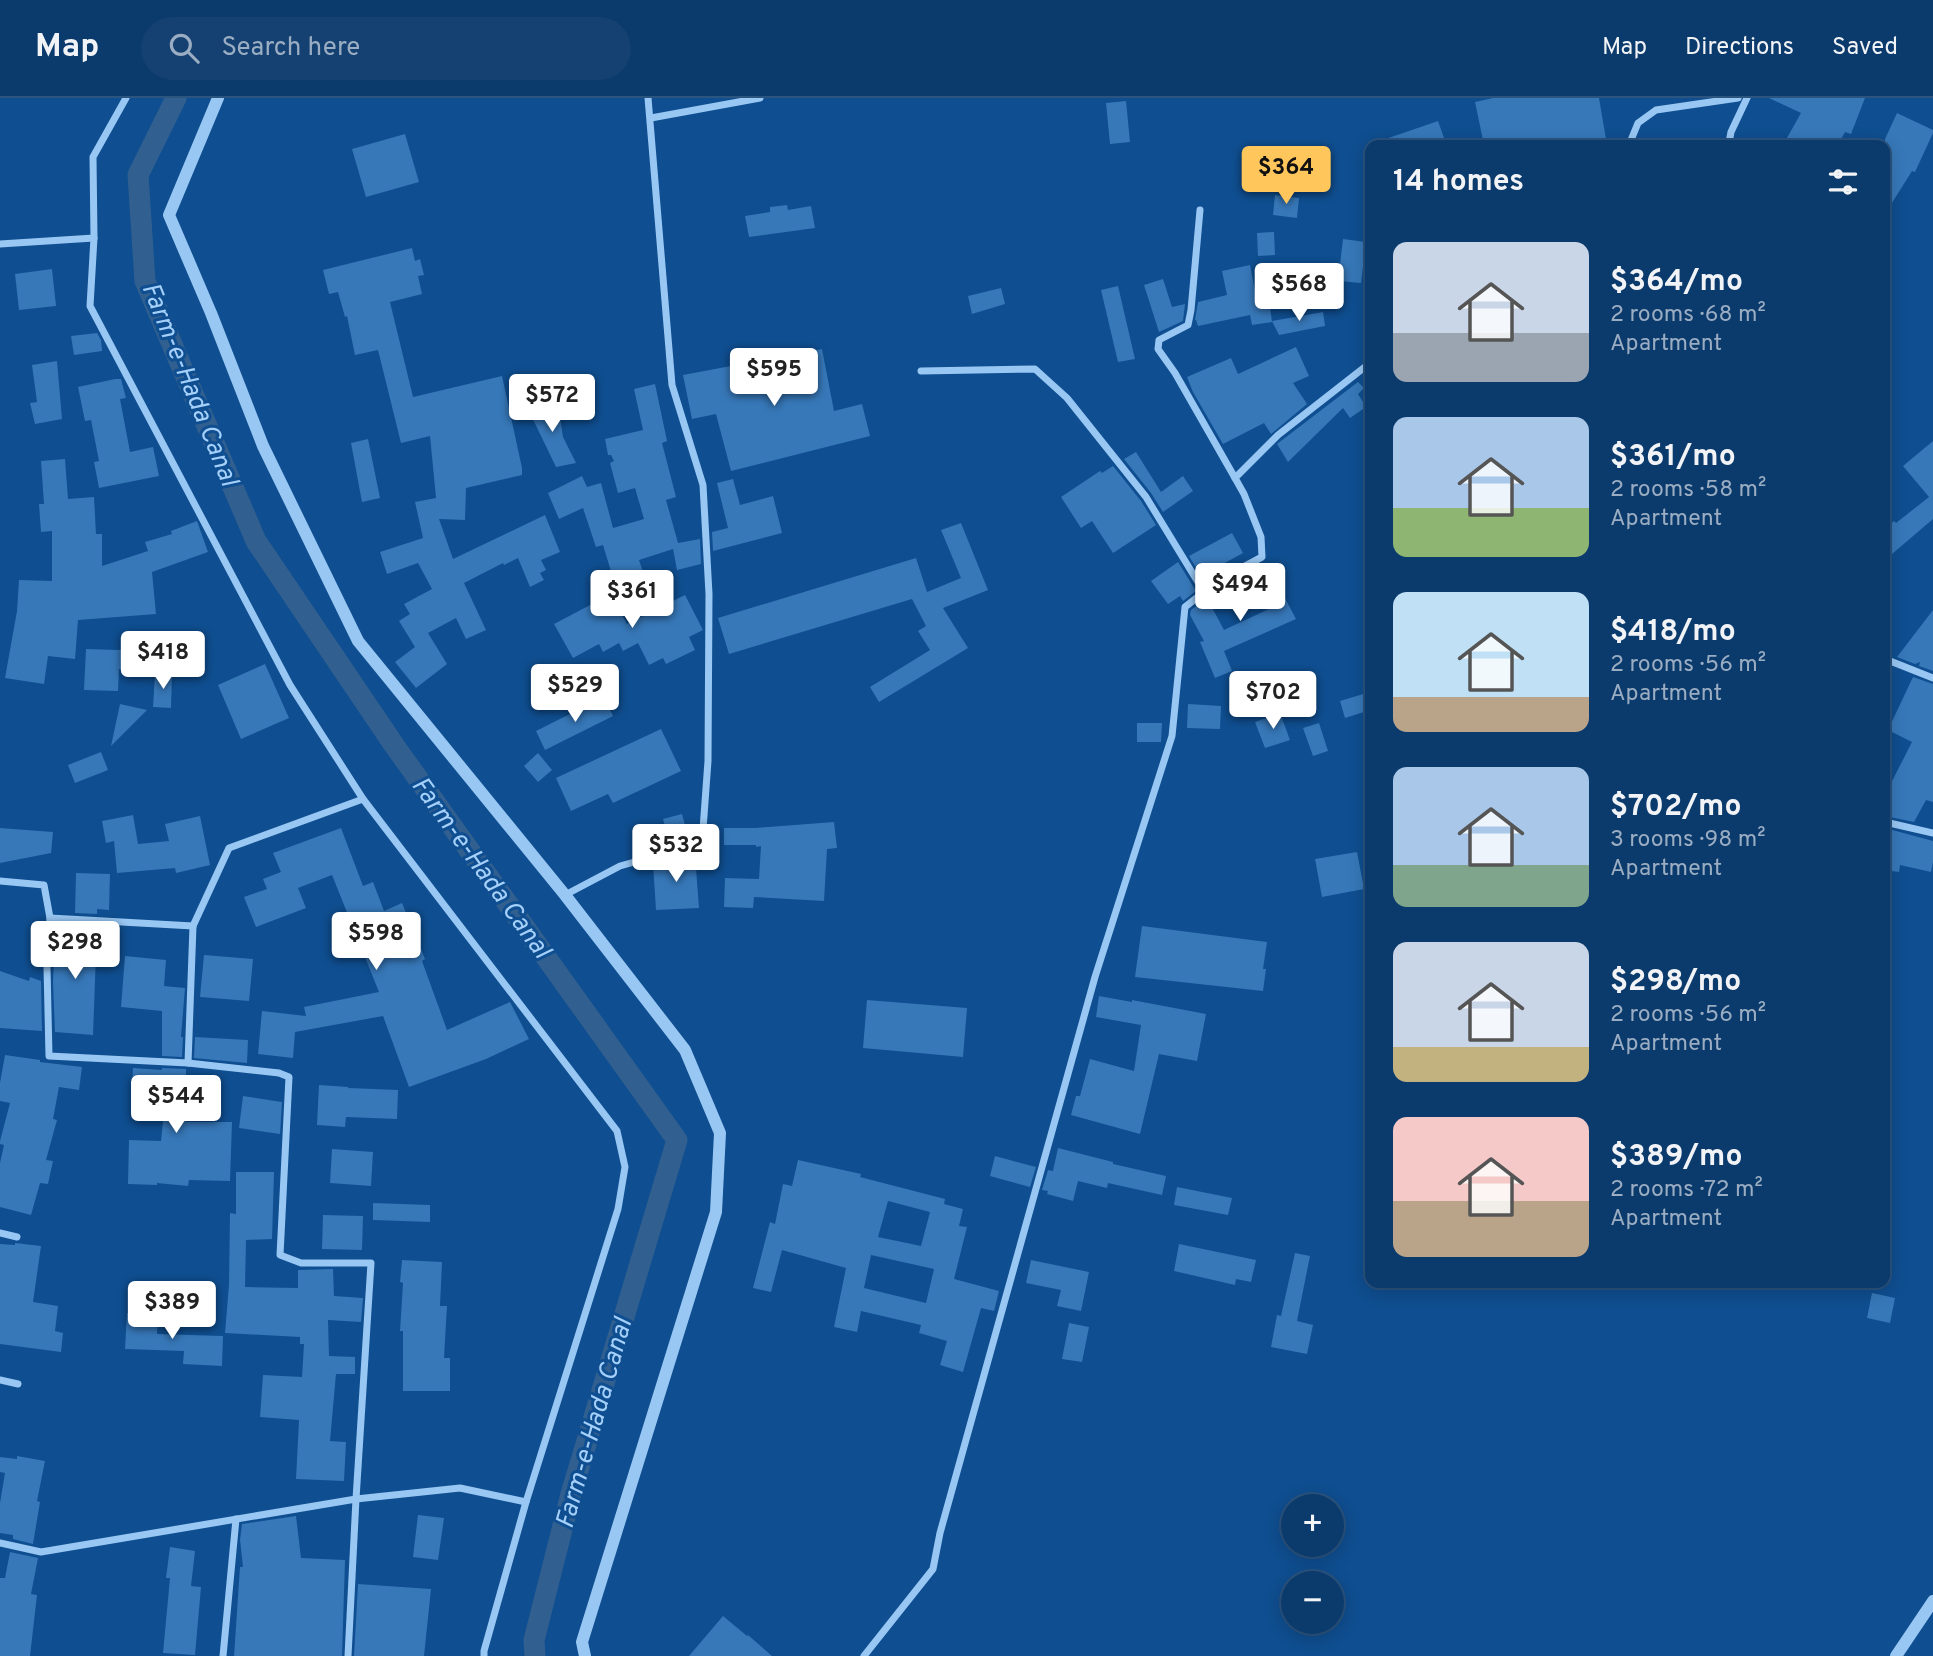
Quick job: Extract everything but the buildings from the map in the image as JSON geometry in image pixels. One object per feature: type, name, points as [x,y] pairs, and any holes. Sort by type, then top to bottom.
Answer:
[{"type":"street","points":[[126,98],[93,157],[94,237],[90,306],[290,685],[363,799],[617,1131],[625,1167],[618,1209],[526,1503],[484,1656]]},
{"type":"street","points":[[218,98],[169,215],[263,446],[358,641],[565,895],[685,1049],[720,1133],[716,1212],[582,1642],[585,1656]]},
{"type":"street","points":[[565,895],[621,866],[702,843],[708,761],[709,594],[703,485],[672,385],[648,98]]},
{"type":"street","points":[[651,118],[760,98]]},
{"type":"street","points":[[1631,140],[1637,123],[1656,110],[1738,98]]},
{"type":"street","points":[[1730,140],[1747,98]]},
{"type":"street","points":[[863,1656],[933,1569],[940,1533],[1095,977],[1172,736],[1185,607],[1237,570],[1262,557],[1261,537],[1244,494],[1175,373],[1158,349],[1159,340],[1188,325],[1200,210]]},
{"type":"street","points":[[0,244],[94,237]]},
{"type":"street","points":[[1235,478],[1278,435],[1365,367]]},
{"type":"street","points":[[921,371],[1035,369],[1067,398],[1146,497],[1204,592]]},
{"type":"street","points":[[1890,661],[1933,678]]},
{"type":"street","points":[[188,1063],[193,926],[229,848],[363,799]]},
{"type":"street","points":[[1890,823],[1933,833]]},
{"type":"street","points":[[0,881],[44,885],[50,918],[47,967],[49,1056],[188,1063],[279,1073],[289,1077],[281,1255],[302,1263],[371,1264],[355,1499],[348,1656]]},
{"type":"street","points":[[50,918],[193,926]]},
{"type":"street","points":[[0,1233],[18,1237]]},
{"type":"street","points":[[0,1380],[18,1384]]},
{"type":"street","points":[[0,1543],[41,1552],[355,1499],[460,1488],[526,1503]]},
{"type":"street","points":[[223,1656],[236,1519]]},
{"type":"street","points":[[1896,1656],[1933,1601]]},
{"type":"waterway","name":"Farm-e-Hada Canal","points":[[176,98],[138,175],[145,281],[256,541],[394,745],[677,1140],[571,1494],[534,1640],[535,1656]]}]
